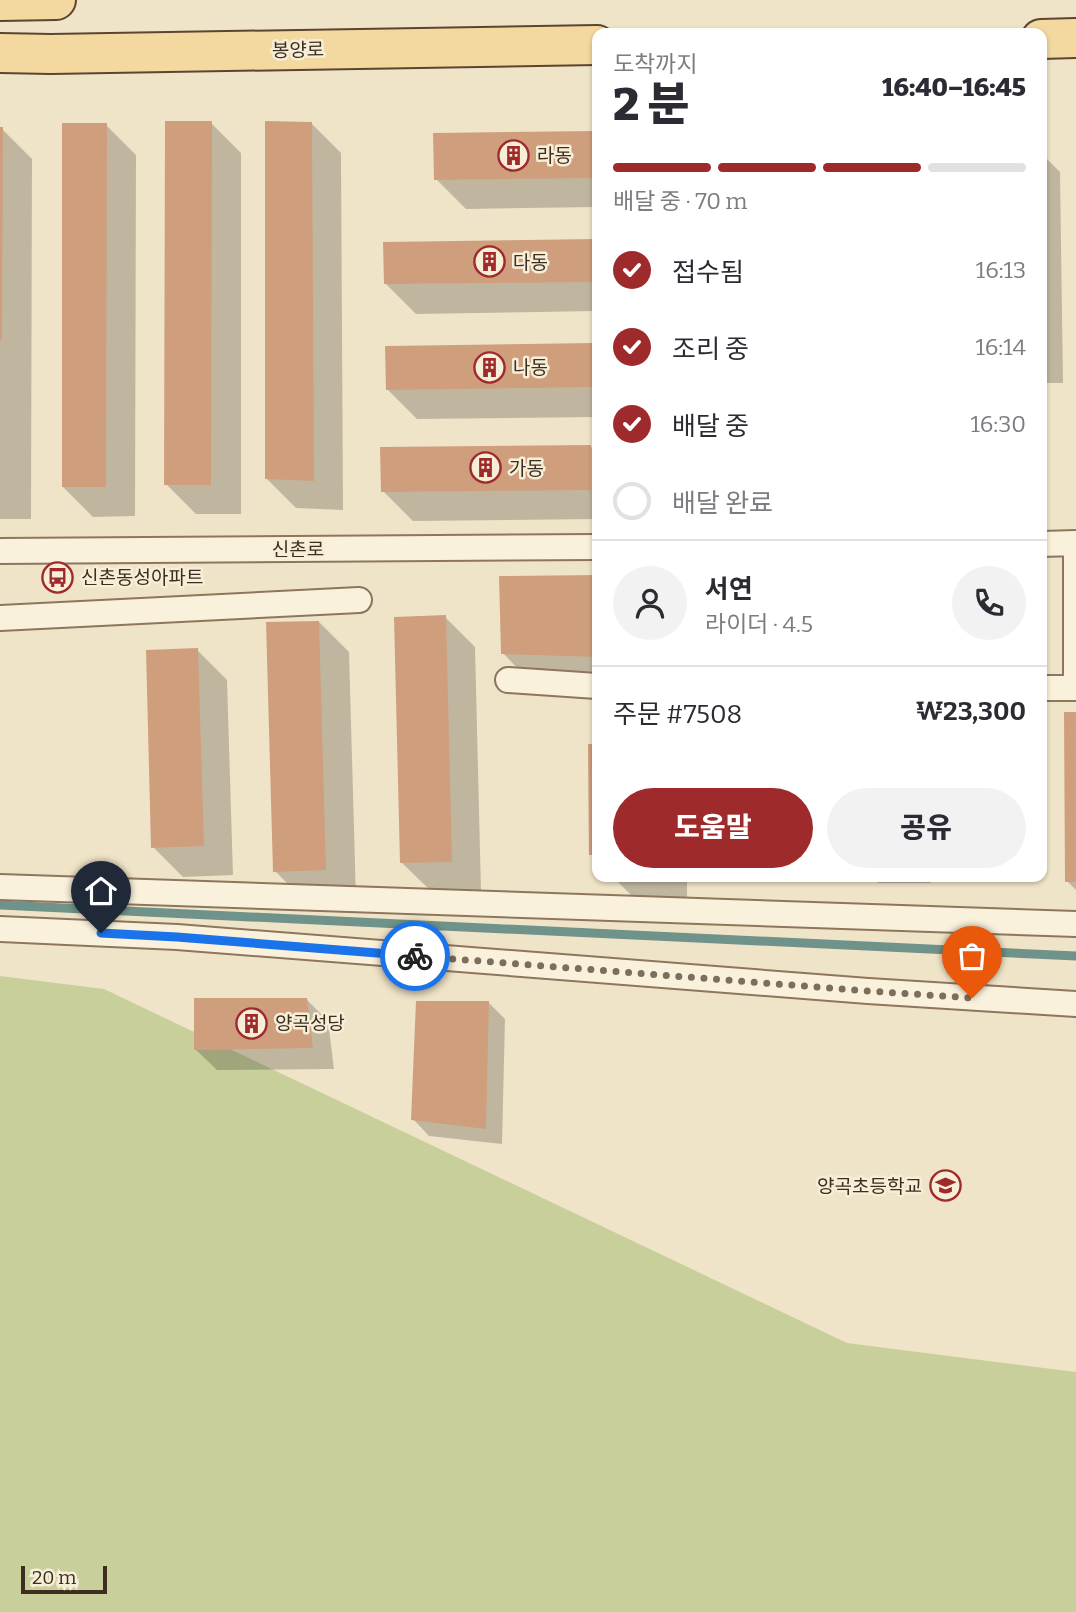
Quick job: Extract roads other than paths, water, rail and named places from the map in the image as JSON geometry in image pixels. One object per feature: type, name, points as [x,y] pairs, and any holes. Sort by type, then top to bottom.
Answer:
[{"type":"main road","points":[[0,1],[55,0]]},
{"type":"main road","points":[[1047,39],[1076,38]]},
{"type":"main road","name":"봉양로","points":[[0,52],[51,54],[592,45]]},
{"type":"street","points":[[1047,544],[1076,544],[1076,688],[1047,688]]},
{"type":"street","name":"신촌로","points":[[0,551],[592,547]]},
{"type":"street","points":[[0,618],[359,600]]},
{"type":"street","points":[[508,680],[592,686]]},
{"type":"street","points":[[0,887],[1076,924]]},
{"type":"street","points":[[0,929],[177,937],[868,991],[1076,1004]]},
{"type":"waterway","points":[[0,905],[1076,956]]},
{"type":"place","name":"라동","points":[[514,155]]},
{"type":"place","name":"다동","points":[[490,262]]},
{"type":"place","name":"나동","points":[[490,367]]},
{"type":"place","name":"가동","points":[[486,468]]},
{"type":"place","name":"신촌동성아파트","points":[[58,577]]},
{"type":"place","name":"양곡성당","points":[[252,1023]]},
{"type":"place","name":"양곡초등학교","points":[[945,1186]]}]
